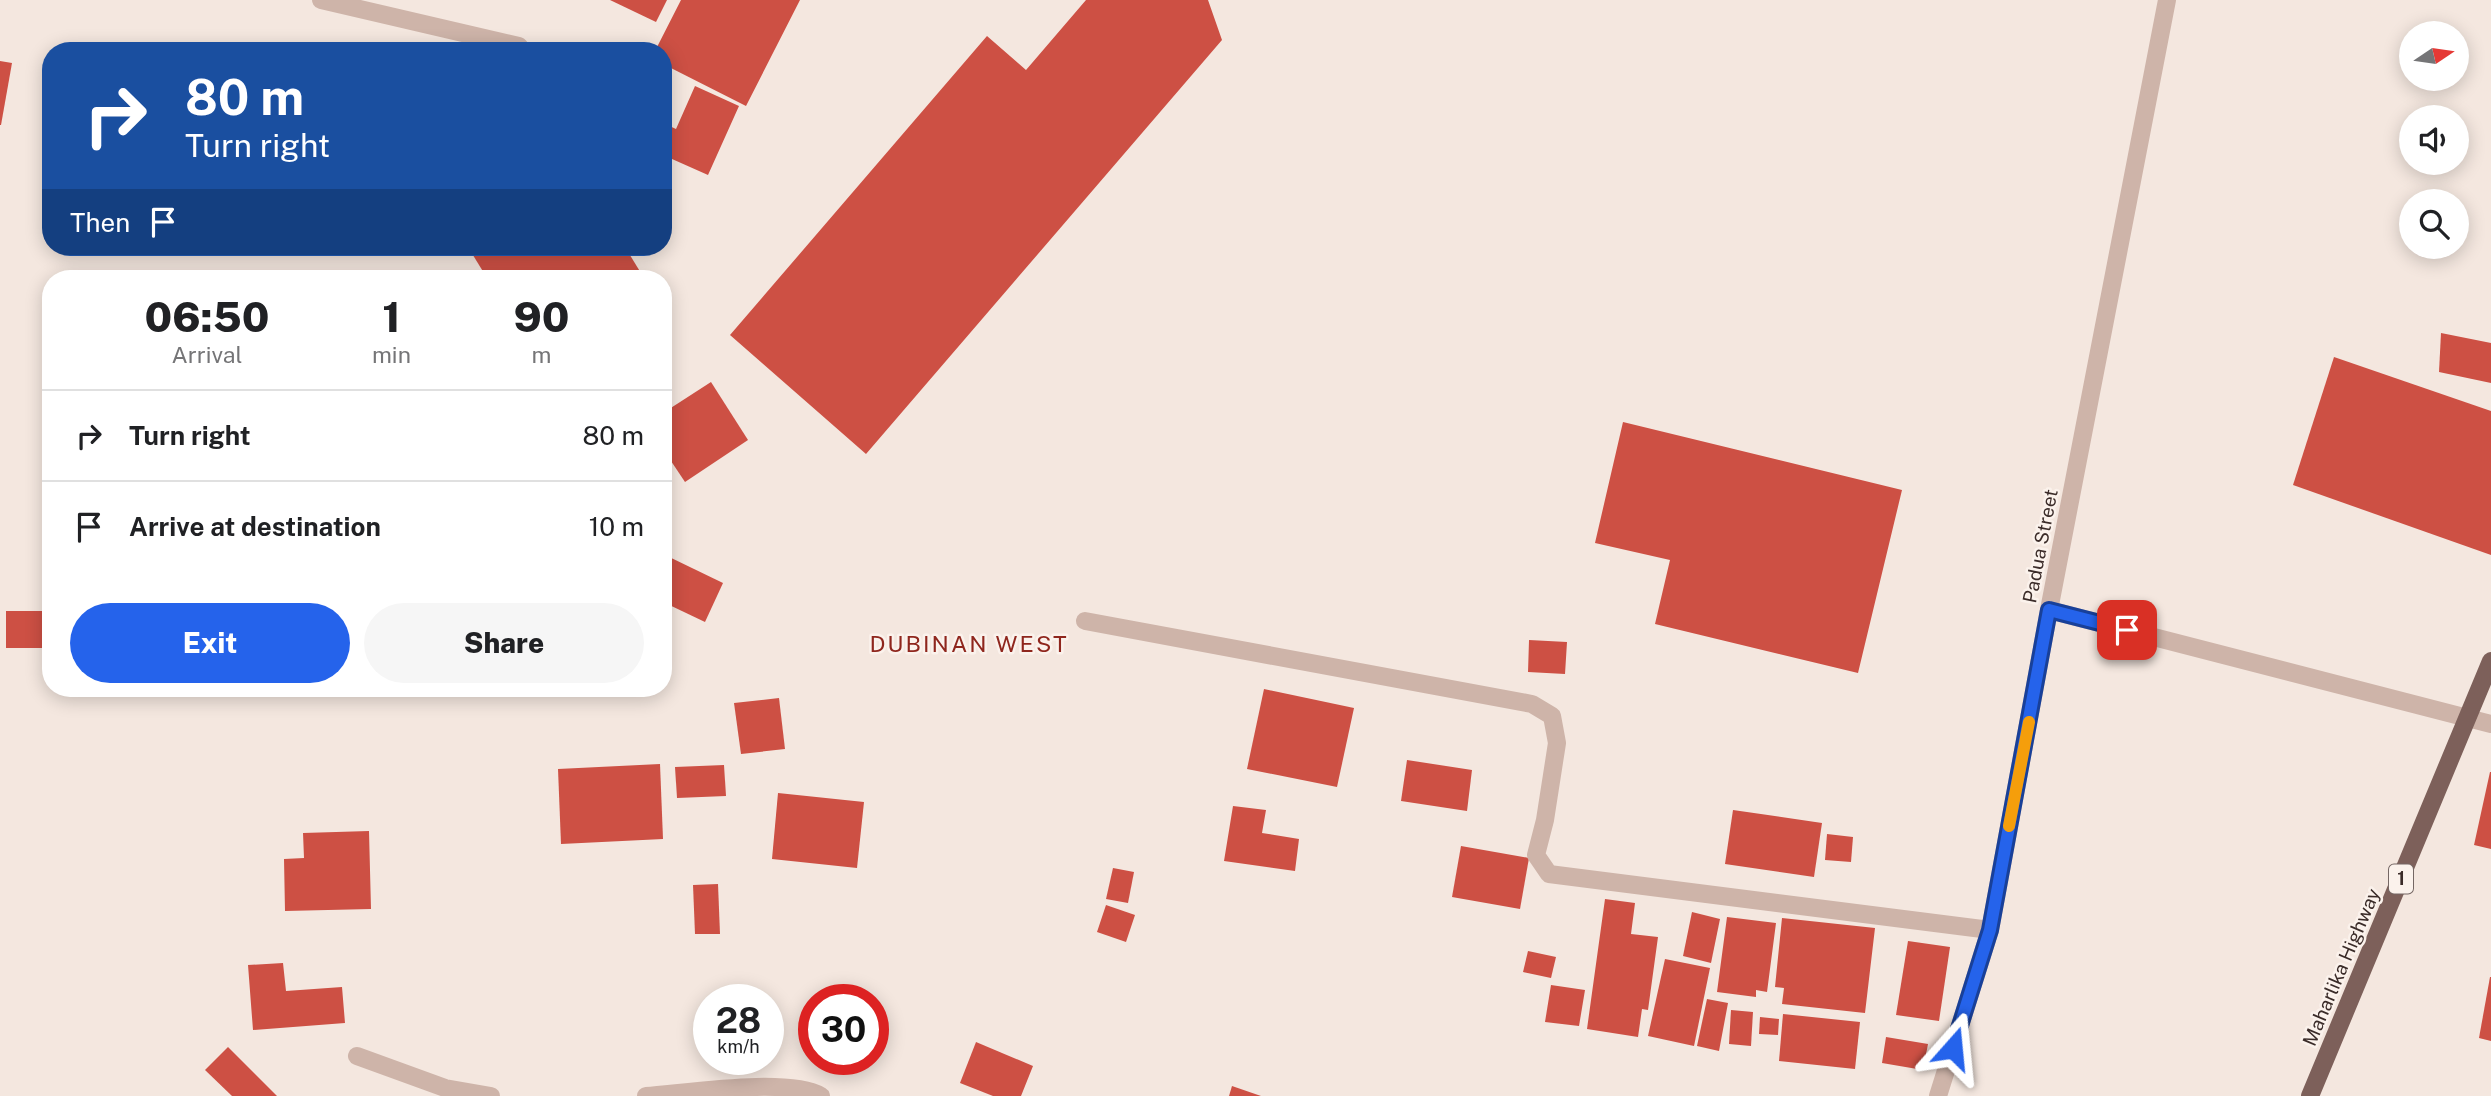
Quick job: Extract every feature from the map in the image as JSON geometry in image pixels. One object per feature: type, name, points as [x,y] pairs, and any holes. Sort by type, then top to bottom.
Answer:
[{"type":"main road","name":"Maharlika Highway","points":[[2310,1096],[2491,661]]},
{"type":"street","points":[[321,0],[502,42]]},
{"type":"street","name":"Padua Street","points":[[1938,1096],[1990,930],[2167,0]]},
{"type":"street","points":[[2049,610],[2491,724]]},
{"type":"street","points":[[1084,621],[1532,704],[1552,716],[1557,743],[1545,820],[1536,855],[1549,874],[1990,930]]},
{"type":"street","points":[[357,1056],[445,1088],[491,1096]]},
{"type":"street","points":[[646,1096],[782,1086],[815,1092],[821,1096]]},
{"type":"building","points":[[610,0],[667,0],[656,22]]},
{"type":"building","points":[[681,0],[800,0],[746,106],[672,69],[672,42],[660,42]]},
{"type":"building","points":[[1086,0],[1208,0],[1222,40],[866,454],[730,335],[987,36],[1026,70]]},
{"type":"building","points":[[0,61],[12,63],[1,125],[0,125]]},
{"type":"building","points":[[695,86],[739,106],[708,175],[672,159],[672,127],[676,129]]},
{"type":"building","points":[[474,256],[631,256],[639,270],[482,270]]},
{"type":"building","points":[[2441,333],[2491,343],[2491,383],[2439,372]]},
{"type":"building","points":[[2334,357],[2491,411],[2491,555],[2293,485]]},
{"type":"building","points":[[711,382],[748,440],[685,482],[672,462],[672,407]]},
{"type":"building","points":[[1623,422],[1902,490],[1858,673],[1655,624],[1670,560],[1595,543]]},
{"type":"building","points":[[672,558],[723,583],[705,622],[672,606]]},
{"type":"building","points":[[6,611],[42,611],[42,648],[6,648]]},
{"type":"building","points":[[1529,640],[1567,642],[1565,674],[1528,672]]},
{"type":"building","points":[[1264,689],[1354,708],[1337,787],[1247,769]]},
{"type":"building","points":[[779,698],[785,749],[741,754],[734,703]]},
{"type":"building","points":[[1407,760],[1472,770],[1467,811],[1401,801]]},
{"type":"building","points":[[660,764],[663,839],[561,844],[558,769]]},
{"type":"building","points":[[724,765],[726,796],[677,798],[675,767]]},
{"type":"building","points":[[2491,772],[2491,849],[2474,845]]},
{"type":"building","points":[[778,793],[864,802],[857,868],[772,859]]},
{"type":"building","points":[[1233,806],[1266,810],[1262,833],[1299,839],[1295,871],[1224,861]]},
{"type":"building","points":[[1733,810],[1822,823],[1814,877],[1725,864]]},
{"type":"building","points":[[369,831],[371,909],[285,911],[284,859],[304,858],[303,833]]},
{"type":"building","points":[[1827,834],[1853,837],[1851,862],[1825,860]]},
{"type":"building","points":[[1461,846],[1529,858],[1520,909],[1452,897]]},
{"type":"building","points":[[1113,868],[1134,872],[1128,903],[1106,899]]},
{"type":"building","points":[[718,884],[720,934],[695,934],[693,885]]},
{"type":"building","points":[[1605,899],[1635,903],[1631,934],[1658,937],[1648,1010],[1642,1009],[1638,1037],[1587,1029]]},
{"type":"building","points":[[1106,905],[1135,915],[1126,942],[1097,932]]},
{"type":"building","points":[[1692,912],[1720,919],[1711,963],[1683,956]]},
{"type":"building","points":[[1727,917],[1776,923],[1767,992],[1756,990],[1756,997],[1717,992]]},
{"type":"building","points":[[1782,918],[1875,928],[1865,1013],[1782,1004],[1784,988],[1775,987]]},
{"type":"building","points":[[1908,941],[1950,947],[1939,1021],[1896,1015]]},
{"type":"building","points":[[1528,951],[1556,957],[1551,978],[1523,972]]},
{"type":"building","points":[[1665,959],[1710,968],[1694,1046],[1648,1036]]},
{"type":"building","points":[[283,963],[286,991],[342,987],[345,1023],[253,1030],[248,965]]},
{"type":"building","points":[[2491,977],[2491,1041],[2479,1038]]},
{"type":"building","points":[[1551,985],[1585,990],[1579,1026],[1545,1022]]},
{"type":"building","points":[[1707,999],[1728,1003],[1719,1051],[1697,1046]]},
{"type":"building","points":[[1731,1010],[1753,1012],[1751,1046],[1729,1044]]},
{"type":"building","points":[[1783,1014],[1860,1022],[1855,1069],[1779,1061]]},
{"type":"building","points":[[1760,1017],[1779,1019],[1778,1035],[1759,1034]]},
{"type":"building","points":[[1886,1037],[1928,1044],[1923,1070],[1882,1063]]},
{"type":"building","points":[[976,1042],[1033,1066],[1021,1096],[993,1096],[960,1083]]},
{"type":"building","points":[[228,1047],[277,1096],[232,1096],[205,1070]]},
{"type":"building","points":[[1232,1086],[1261,1096],[1229,1096]]},
{"type":"slow traffic","points":[[2009,826],[2029,722]]},
{"type":"district","name":"DUBINAN WEST","points":[[969,644]]},
{"type":"route","points":[[1953,1048],[1990,930],[2049,610],[2127,630]]}]
